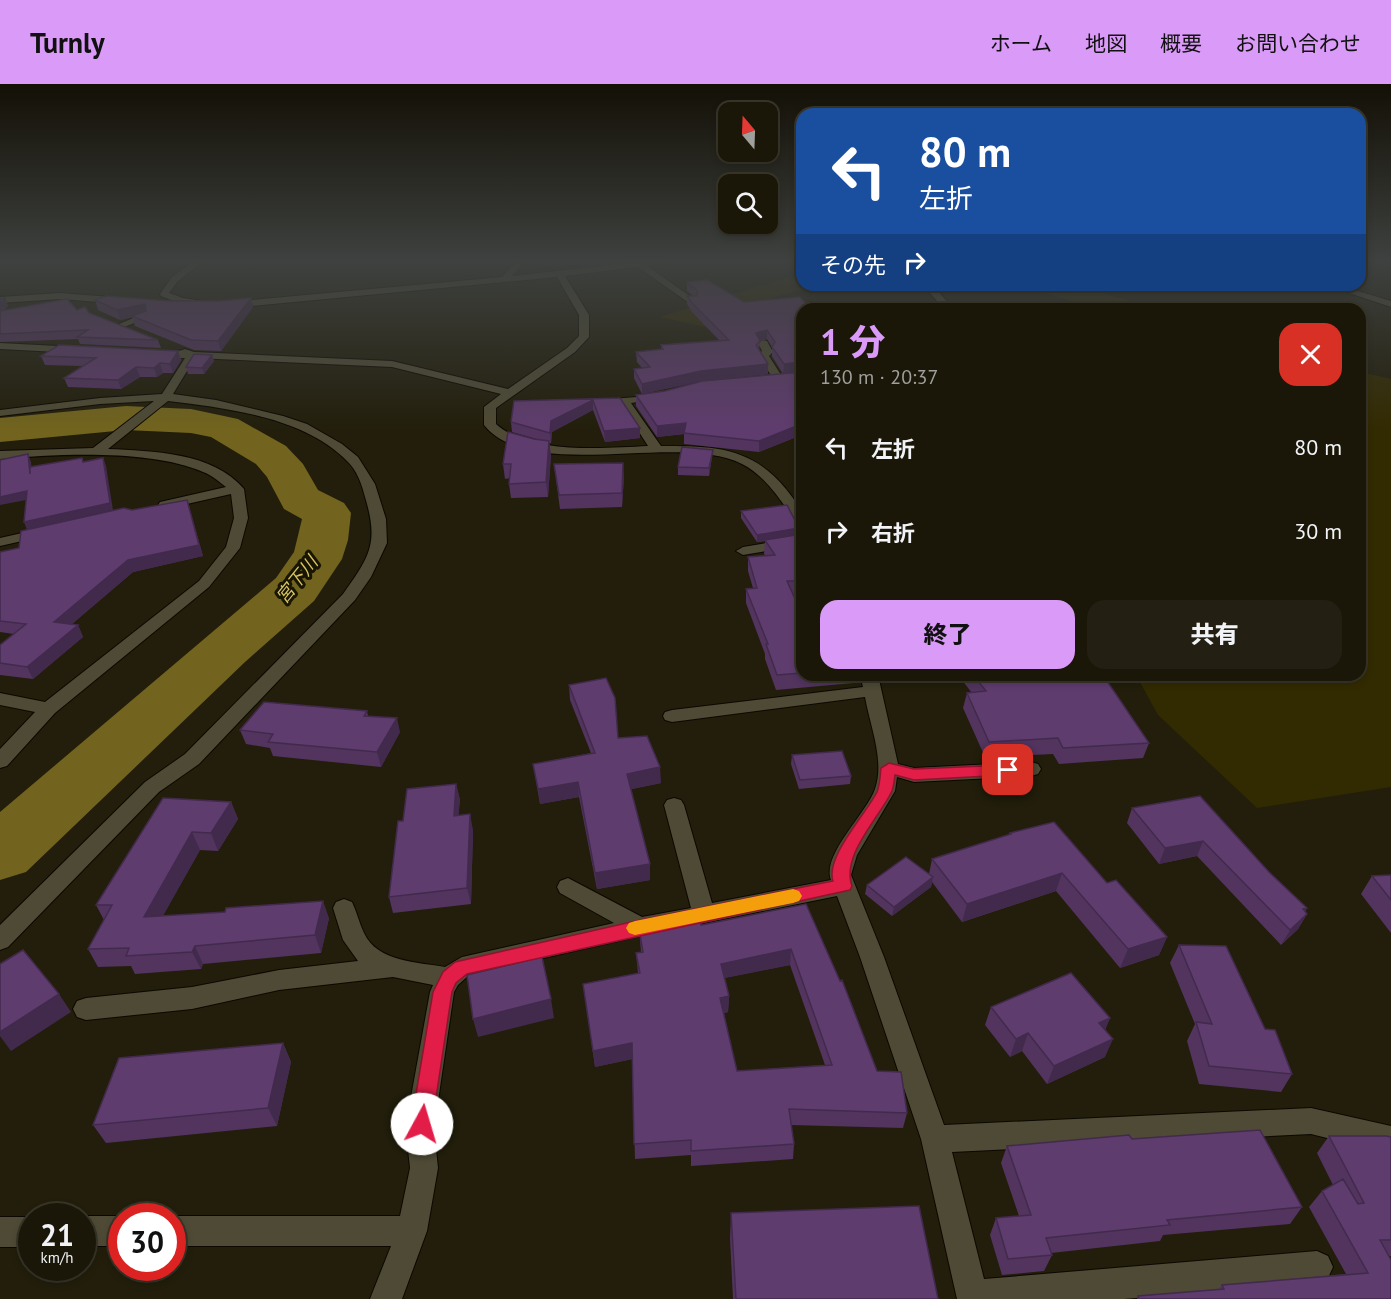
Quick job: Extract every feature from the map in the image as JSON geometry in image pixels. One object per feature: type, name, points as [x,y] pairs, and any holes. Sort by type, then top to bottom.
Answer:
[{"type":"street","points":[[137,334],[115,324],[141,318]]},
{"type":"street","points":[[584,318],[584,337],[571,350],[490,407],[487,415],[491,428],[503,437],[534,447],[576,451],[703,450],[734,456],[755,465],[773,482],[796,513]]},
{"type":"street","points":[[164,344],[192,355]]},
{"type":"street","points":[[763,344],[768,352],[763,355],[772,379],[794,377]]},
{"type":"street","points":[[0,346],[86,351]]},
{"type":"street","points":[[142,354],[392,364],[410,367],[522,402]]},
{"type":"street","points":[[100,449],[164,398],[192,355]]},
{"type":"street","points":[[590,403],[625,402],[674,393]]},
{"type":"street","points":[[0,412],[100,401],[164,398],[216,403],[279,418],[303,427],[338,447],[354,460],[368,484],[379,519],[380,543],[363,577],[348,597],[262,688],[192,759],[152,786],[0,940]]},
{"type":"street","points":[[625,402],[657,450]]},
{"type":"street","points":[[0,454],[100,449],[164,458],[207,468],[237,489],[241,518],[233,548],[204,584],[48,709],[0,761]]},
{"type":"street","points":[[146,509],[237,489]]},
{"type":"street","points":[[0,542],[56,529]]},
{"type":"street","points":[[742,551],[796,542]]},
{"type":"street","points":[[672,716],[871,683],[889,768],[885,791],[846,854],[840,875],[872,957],[934,1139],[973,1298],[1317,1267]]},
{"type":"street","points":[[0,699],[48,709]]},
{"type":"street","points":[[889,768],[914,774],[1031,769]]},
{"type":"street","points":[[674,805],[704,914]]},
{"type":"street","points":[[386,1299],[412,1231],[424,1168],[420,1140],[423,1108],[437,1015],[442,992],[449,978],[462,967],[640,927],[844,886]]},
{"type":"street","points":[[568,887],[640,927]]},
{"type":"street","points":[[344,908],[356,941],[371,957],[393,967],[449,978]]},
{"type":"street","points":[[86,1009],[192,998],[279,980],[393,967]]},
{"type":"street","points":[[934,1139],[1311,1121],[1391,1140]]},
{"type":"street","points":[[186,1231],[412,1231]]},
{"type":"street","points":[[0,1232],[18,1232]]},
{"type":"shaded area","points":[[663,318],[732,318],[710,328]]},
{"type":"shaded area","points":[[1366,373],[1391,379],[1391,787],[1257,808],[1158,715],[1139,681],[1366,681]]},
{"type":"building","points":[[0,318],[101,318],[158,340],[77,337],[88,330],[0,334]]},
{"type":"building","points":[[136,318],[236,318],[218,341],[191,340]]},
{"type":"building","points":[[707,318],[796,318],[796,363],[784,364],[772,347],[775,342],[767,330],[756,333],[760,341],[756,345],[768,364],[701,371],[642,384],[634,369],[650,367],[636,352],[663,349],[661,345],[729,340]]},
{"type":"building","points":[[59,345],[178,351],[170,364],[160,363],[154,368],[136,367],[118,380],[64,378],[96,358],[41,356]]},
{"type":"building","points":[[194,354],[212,355],[202,368],[186,367]]},
{"type":"building","points":[[796,373],[796,426],[759,441],[684,433],[686,423],[657,426],[636,395],[665,391],[702,381]]},
{"type":"building","points":[[620,398],[640,428],[604,431],[593,400],[551,421],[550,433],[511,422],[514,401]]},
{"type":"building","points":[[508,432],[549,441],[546,482],[509,484],[511,464],[503,464]]},
{"type":"building","points":[[682,447],[713,450],[709,468],[678,467]]},
{"type":"building","points":[[28,454],[30,474],[30,467],[82,458],[83,462],[103,458],[110,503],[24,522],[27,491],[0,497],[0,460]]},
{"type":"building","points":[[623,463],[622,493],[559,495],[554,464]]},
{"type":"building","points":[[187,500],[199,545],[128,560],[54,622],[78,625],[27,667],[0,663],[0,645],[26,624],[0,621],[0,552],[19,548],[21,531],[124,508],[132,510]]},
{"type":"building","points":[[787,505],[796,522],[796,528],[757,535],[741,511]]},
{"type":"building","points":[[796,535],[796,581],[787,581],[796,601],[796,673],[777,675],[766,644],[768,644],[746,589],[757,588],[748,557],[775,555],[765,540]]},
{"type":"building","points":[[606,678],[615,698],[618,738],[647,736],[660,767],[627,774],[650,864],[595,873],[578,782],[538,789],[533,764],[595,753],[569,685]]},
{"type":"building","points":[[978,681],[1107,681],[1149,743],[1063,748],[1058,738],[989,742],[967,693],[986,691]]},
{"type":"building","points":[[264,702],[367,711],[364,716],[397,718],[377,752],[268,742],[273,734],[240,730]]},
{"type":"building","points":[[842,751],[851,776],[800,780],[792,755]]},
{"type":"building","points":[[456,784],[454,816],[470,814],[467,888],[389,897],[398,821],[403,821],[407,789]]},
{"type":"building","points":[[1200,796],[1269,872],[1307,908],[1303,909],[1307,914],[1290,930],[1203,841],[1165,848],[1132,808]]},
{"type":"building","points":[[163,798],[231,802],[211,833],[192,832],[144,917],[225,912],[226,908],[323,901],[315,935],[195,946],[192,952],[126,956],[129,948],[88,949],[112,905],[96,905]]},
{"type":"building","points":[[1054,822],[1107,883],[1116,880],[1167,937],[1128,949],[1062,873],[967,904],[932,859],[1010,833]]},
{"type":"building","points":[[906,857],[933,877],[894,907],[867,885]]},
{"type":"building","points":[[1391,875],[1391,900],[1372,876]]},
{"type":"building","points":[[806,904],[840,981],[842,980],[877,1071],[901,1072],[907,1113],[789,1109],[794,1144],[691,1151],[691,1140],[634,1144],[632,1043],[593,1051],[583,984],[640,973],[636,953],[643,952],[639,928],[700,919],[701,925]],"holes":[[[791,949],[832,1065],[737,1071],[720,998],[729,996],[721,964]]]},
{"type":"building","points":[[1179,945],[1226,946],[1265,1029],[1275,1030],[1292,1074],[1209,1066],[1196,1022],[1212,1024]]},
{"type":"building","points":[[23,950],[59,994],[0,1032],[0,964]]},
{"type":"building","points":[[542,957],[551,999],[473,1019],[467,975]]},
{"type":"building","points":[[1071,973],[1110,1018],[1099,1023],[1113,1039],[1054,1066],[1028,1033],[1016,1039],[991,1007]]},
{"type":"building","points":[[283,1043],[268,1108],[93,1125],[119,1058]]},
{"type":"building","points":[[1260,1130],[1302,1207],[1167,1220],[1170,1225],[1046,1238],[1052,1255],[1008,1259],[996,1218],[1031,1215],[1007,1146],[1129,1135],[1132,1139]]},
{"type":"building","points":[[1329,1136],[1391,1137],[1391,1240],[1380,1240],[1391,1260],[1391,1299],[1139,1299],[1138,1296],[1224,1289],[1222,1285],[1368,1273],[1322,1191],[1343,1179],[1358,1204],[1364,1203]]},
{"type":"building","points":[[919,1206],[938,1299],[736,1299],[731,1213]]},
{"type":"waterway","name":"宮下川","points":[[0,430],[126,418],[191,421],[224,428],[271,455],[287,473],[300,499],[327,513],[319,552],[305,578],[295,589],[272,611],[235,640],[0,853]]},
{"type":"slow traffic","points":[[635,928],[793,896]]},
{"type":"route","points":[[422,1124],[442,992],[449,978],[462,967],[640,927],[844,886],[840,875],[846,854],[885,791],[889,768],[914,774],[1008,770]]}]
